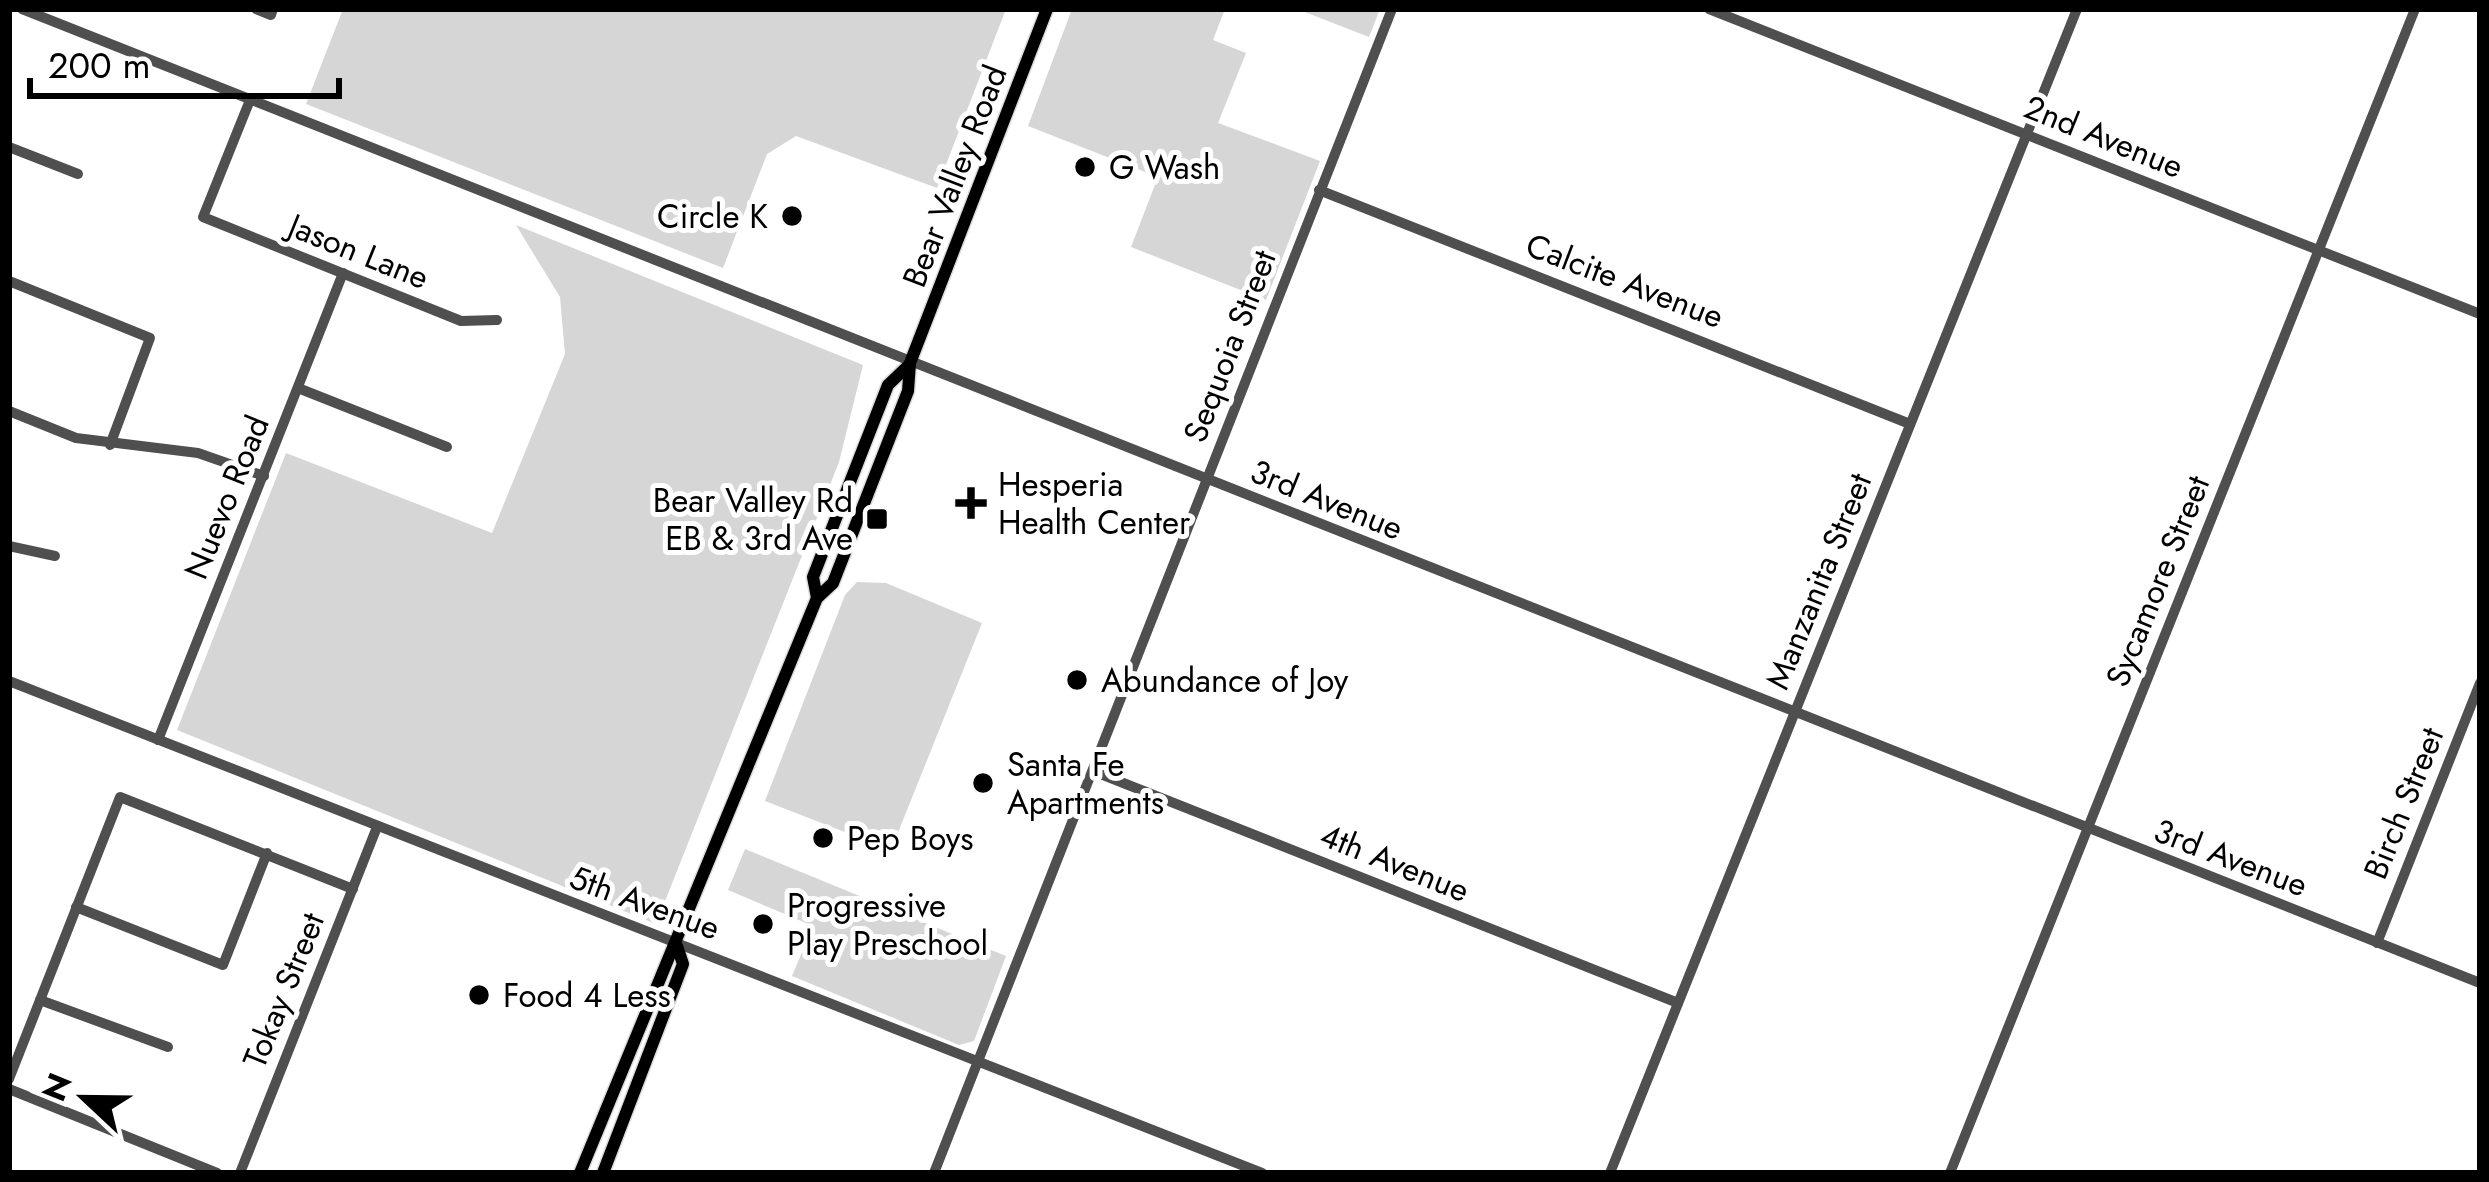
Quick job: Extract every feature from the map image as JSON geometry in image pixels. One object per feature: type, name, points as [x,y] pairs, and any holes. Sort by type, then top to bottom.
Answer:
[{"type":"main road","name":"Bear Valley Road","points":[[580,1173],[817,598],[833,584],[908,392],[910,363],[1047,9]]},
{"type":"main road","name":"Bear Valley Road","points":[[817,598],[813,577],[888,385],[910,363]]},
{"type":"main road","name":"Bear Valley Road","points":[[602,1173],[682,964],[677,946]]},
{"type":"street","name":"3rd Avenue","points":[[22,9],[2480,983]]},
{"type":"street","points":[[256,9],[272,12]]},
{"type":"street","name":"Sequoia Street","points":[[934,1173],[1392,9]]},
{"type":"street","name":"2nd Avenue","points":[[1709,9],[2480,314]]},
{"type":"street","name":"Manzanita Street","points":[[1610,1173],[2077,9]]},
{"type":"street","name":"Sycamore Street","points":[[1950,1173],[2415,9]]},
{"type":"street","name":"Jason Lane","points":[[250,100],[203,218],[461,321],[497,320]]},
{"type":"street","points":[[9,147],[78,174]]},
{"type":"street","name":"Calcite Avenue","points":[[1319,190],[1910,424]]},
{"type":"street","name":"Nuevo Road","points":[[158,740],[344,273]]},
{"type":"street","points":[[9,281],[150,338],[110,445]]},
{"type":"street","points":[[298,388],[447,447]]},
{"type":"street","points":[[9,411],[110,445],[198,453],[264,476]]},
{"type":"street","points":[[9,546],[55,556]]},
{"type":"street","name":"5th Avenue","points":[[9,681],[1262,1173]]},
{"type":"street","name":"Birch Street","points":[[2377,943],[2480,683]]},
{"type":"street","name":"4th Avenue","points":[[1093,771],[1678,1003]]},
{"type":"street","points":[[9,1079],[120,796],[352,889]]},
{"type":"street","name":"Tokay Street","points":[[240,1173],[377,827]]},
{"type":"street","points":[[76,907],[223,965],[267,853]]},
{"type":"street","points":[[40,1000],[168,1047]]},
{"type":"street","points":[[9,1088],[218,1173]]},
{"type":"shaded area","points":[[343,9],[1006,9],[937,188],[796,136],[767,154],[723,268],[306,104]]},
{"type":"shaded area","points":[[1072,9],[1225,9],[1213,40],[1246,53],[1218,123],[1320,161],[1266,300],[1131,247],[1158,177],[1028,126]]},
{"type":"shaded area","points":[[1297,9],[1380,9],[1369,37]]},
{"type":"shaded area","points":[[516,225],[863,365],[839,462],[656,924],[177,730],[286,453],[492,533],[565,354],[560,297]]},
{"type":"shaded area","points":[[857,582],[886,583],[982,623],[891,850],[765,801],[845,595]]},
{"type":"shaded area","points":[[745,849],[1006,956],[974,1041],[959,1045],[792,976],[813,926],[728,890]]},
{"type":"place","name":"G Wash","points":[[1085,167]]},
{"type":"place","name":"Circle K","points":[[792,216]]},
{"type":"place","name":"Hesperia Health Center","points":[[971,503]]},
{"type":"place","name":"Bear Valley Rd EB & 3rd Ave","points":[[877,519]]},
{"type":"place","name":"Abundance of Joy","points":[[1077,680]]},
{"type":"place","name":"Santa Fe Apartments","points":[[983,783]]},
{"type":"place","name":"Pep Boys","points":[[823,838]]},
{"type":"place","name":"Progressive Play Preschool","points":[[763,924]]},
{"type":"place","name":"Food 4 Less","points":[[479,995]]}]
